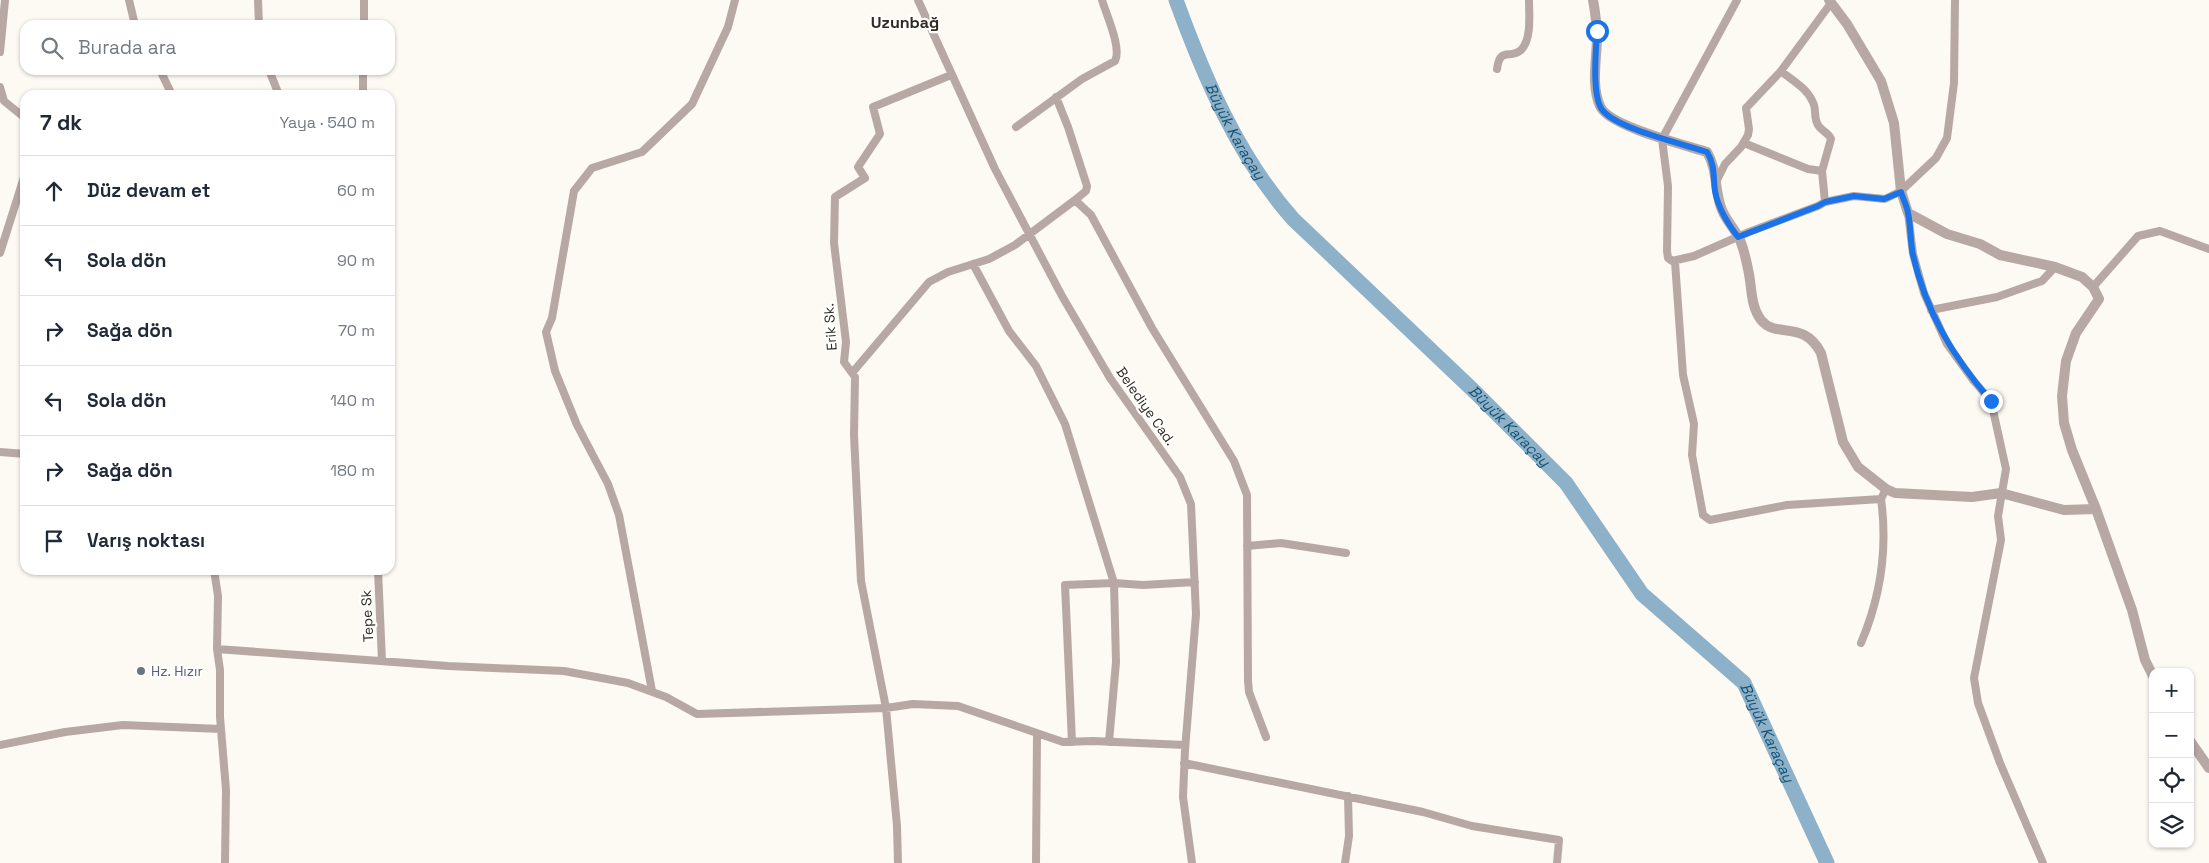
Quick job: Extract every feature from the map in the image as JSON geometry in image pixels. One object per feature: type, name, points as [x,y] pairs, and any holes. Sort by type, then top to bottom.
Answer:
[{"type":"street","points":[[0,52],[5,0]]},
{"type":"street","points":[[129,0],[133,20]]},
{"type":"street","points":[[258,0],[259,20]]},
{"type":"street","points":[[364,0],[364,20]]},
{"type":"street","points":[[652,692],[619,515],[608,484],[577,425],[554,371],[546,332],[552,318],[574,191],[592,168],[612,160],[642,152],[692,104],[728,27],[735,0]]},
{"type":"street","points":[[1016,127],[1098,69],[1115,61],[1118,56],[1102,0]]},
{"type":"street","points":[[1497,69],[1500,58],[1505,53],[1515,53],[1521,50],[1525,44],[1529,0]]},
{"type":"street","points":[[1594,0],[1597,31],[1596,89],[1600,108],[1611,119],[1662,139],[1707,152],[1714,168],[1715,192],[1722,212],[1738,237],[1748,268],[1755,308],[1762,321],[1773,328],[1803,333],[1815,342],[1821,353],[1843,442],[1858,467],[1883,494],[1885,540],[1882,576],[1872,617],[1861,643]]},
{"type":"street","points":[[1737,0],[1662,139],[1668,186],[1667,251],[1670,260],[1675,262],[1825,202],[1854,196],[1884,199],[1901,192],[1936,158],[1946,138],[1954,83],[1955,0]]},
{"type":"street","name":"Belediye Cad.","points":[[921,1],[951,74],[995,169],[1062,296],[1110,378],[1180,477],[1191,504],[1196,614],[1185,745],[1183,797],[1192,863]]},
{"type":"street","points":[[1715,183],[1725,164],[1744,143],[1749,129],[1746,108],[1782,71],[1830,1],[1847,24],[1881,81],[1894,123],[1901,192],[1908,213],[1913,254],[1931,310],[1947,344],[1972,380],[1991,401],[2006,469],[1998,516],[2001,540],[1974,678],[1978,703],[2000,763],[2043,863]]},
{"type":"street","points":[[1782,71],[1805,89],[1815,108],[1817,123],[1820,128],[1828,133],[1831,139],[1822,171],[1825,202]]},
{"type":"street","name":"Erik Sk.","points":[[898,863],[897,826],[886,708],[861,581],[854,435],[855,377],[844,362],[846,342],[834,243],[835,197],[865,178],[858,167],[880,134],[873,107],[951,74]]},
{"type":"street","points":[[162,75],[170,90]]},
{"type":"street","points":[[271,75],[276,90]]},
{"type":"street","points":[[363,75],[363,90]]},
{"type":"street","points":[[0,87],[4,101],[20,114]]},
{"type":"street","points":[[852,373],[929,282],[948,272],[989,259],[1030,235],[1086,190],[1087,186],[1068,127],[1056,97]]},
{"type":"street","points":[[1744,143],[1808,169],[1822,171]]},
{"type":"street","points":[[0,253],[20,190]]},
{"type":"street","points":[[1075,200],[1091,216],[1152,328],[1234,461],[1247,495],[1248,681],[1249,692],[1266,737]]},
{"type":"street","points":[[1908,213],[1947,234],[1980,244],[2000,255],[2055,267],[2082,277],[2093,287],[2099,299],[2076,333],[2066,361],[2062,396],[2064,423],[2072,450],[2132,610],[2145,660],[2149,668]]},
{"type":"street","points":[[2093,287],[2138,236],[2160,231],[2209,249]]},
{"type":"street","points":[[1675,262],[1683,375],[1694,424],[1692,455],[1703,515],[1710,520],[1787,505],[1895,493],[1972,497],[2001,493],[2064,510],[2096,510]]},
{"type":"street","points":[[973,264],[1009,331],[1036,366],[1065,424],[1114,584],[1116,662],[1109,742]]},
{"type":"street","points":[[1931,310],[1997,297],[2042,282],[2055,267]]},
{"type":"street","points":[[0,452],[20,454]]},
{"type":"street","points":[[1247,546],[1281,543],[1346,553]]},
{"type":"street","points":[[215,575],[218,596],[216,649],[220,670],[221,729],[226,790],[225,863]]},
{"type":"street","name":"Tepe Sk","points":[[378,575],[382,661]]},
{"type":"street","points":[[1072,742],[1065,585],[1114,584],[1143,586],[1195,582]]},
{"type":"street","points":[[216,649],[382,661],[564,671],[628,683],[652,692],[697,714],[886,708],[913,704],[958,706],[1063,742],[1185,745]]},
{"type":"street","points":[[0,745],[65,732],[123,725],[221,729]]},
{"type":"street","points":[[1036,863],[1037,734]]},
{"type":"street","points":[[2194,747],[2209,768]]},
{"type":"street","points":[[1184,763],[1423,812],[1472,826],[1559,840],[1556,863]]},
{"type":"street","points":[[1345,863],[1348,836],[1348,796]]},
{"type":"waterway","name":"Büyük Karaçay","points":[[1176,0],[1198,58],[1224,115],[1239,143],[1273,195],[1293,219],[1475,392],[1566,483],[1642,594],[1744,683],[1827,863]]},
{"type":"place","name":"Hz. Hızır","points":[[141,671]]},
{"type":"district","name":"Uzunbağ","points":[[905,22]]},
{"type":"route","points":[[1597,31],[1596,89],[1600,108],[1611,119],[1624,125],[1662,139],[1707,152],[1712,160],[1715,174],[1715,192],[1722,212],[1738,237],[1825,202],[1854,196],[1884,199],[1901,192],[1908,213],[1913,254],[1924,293],[1936,323],[1947,344],[1972,380],[1991,401]]}]
